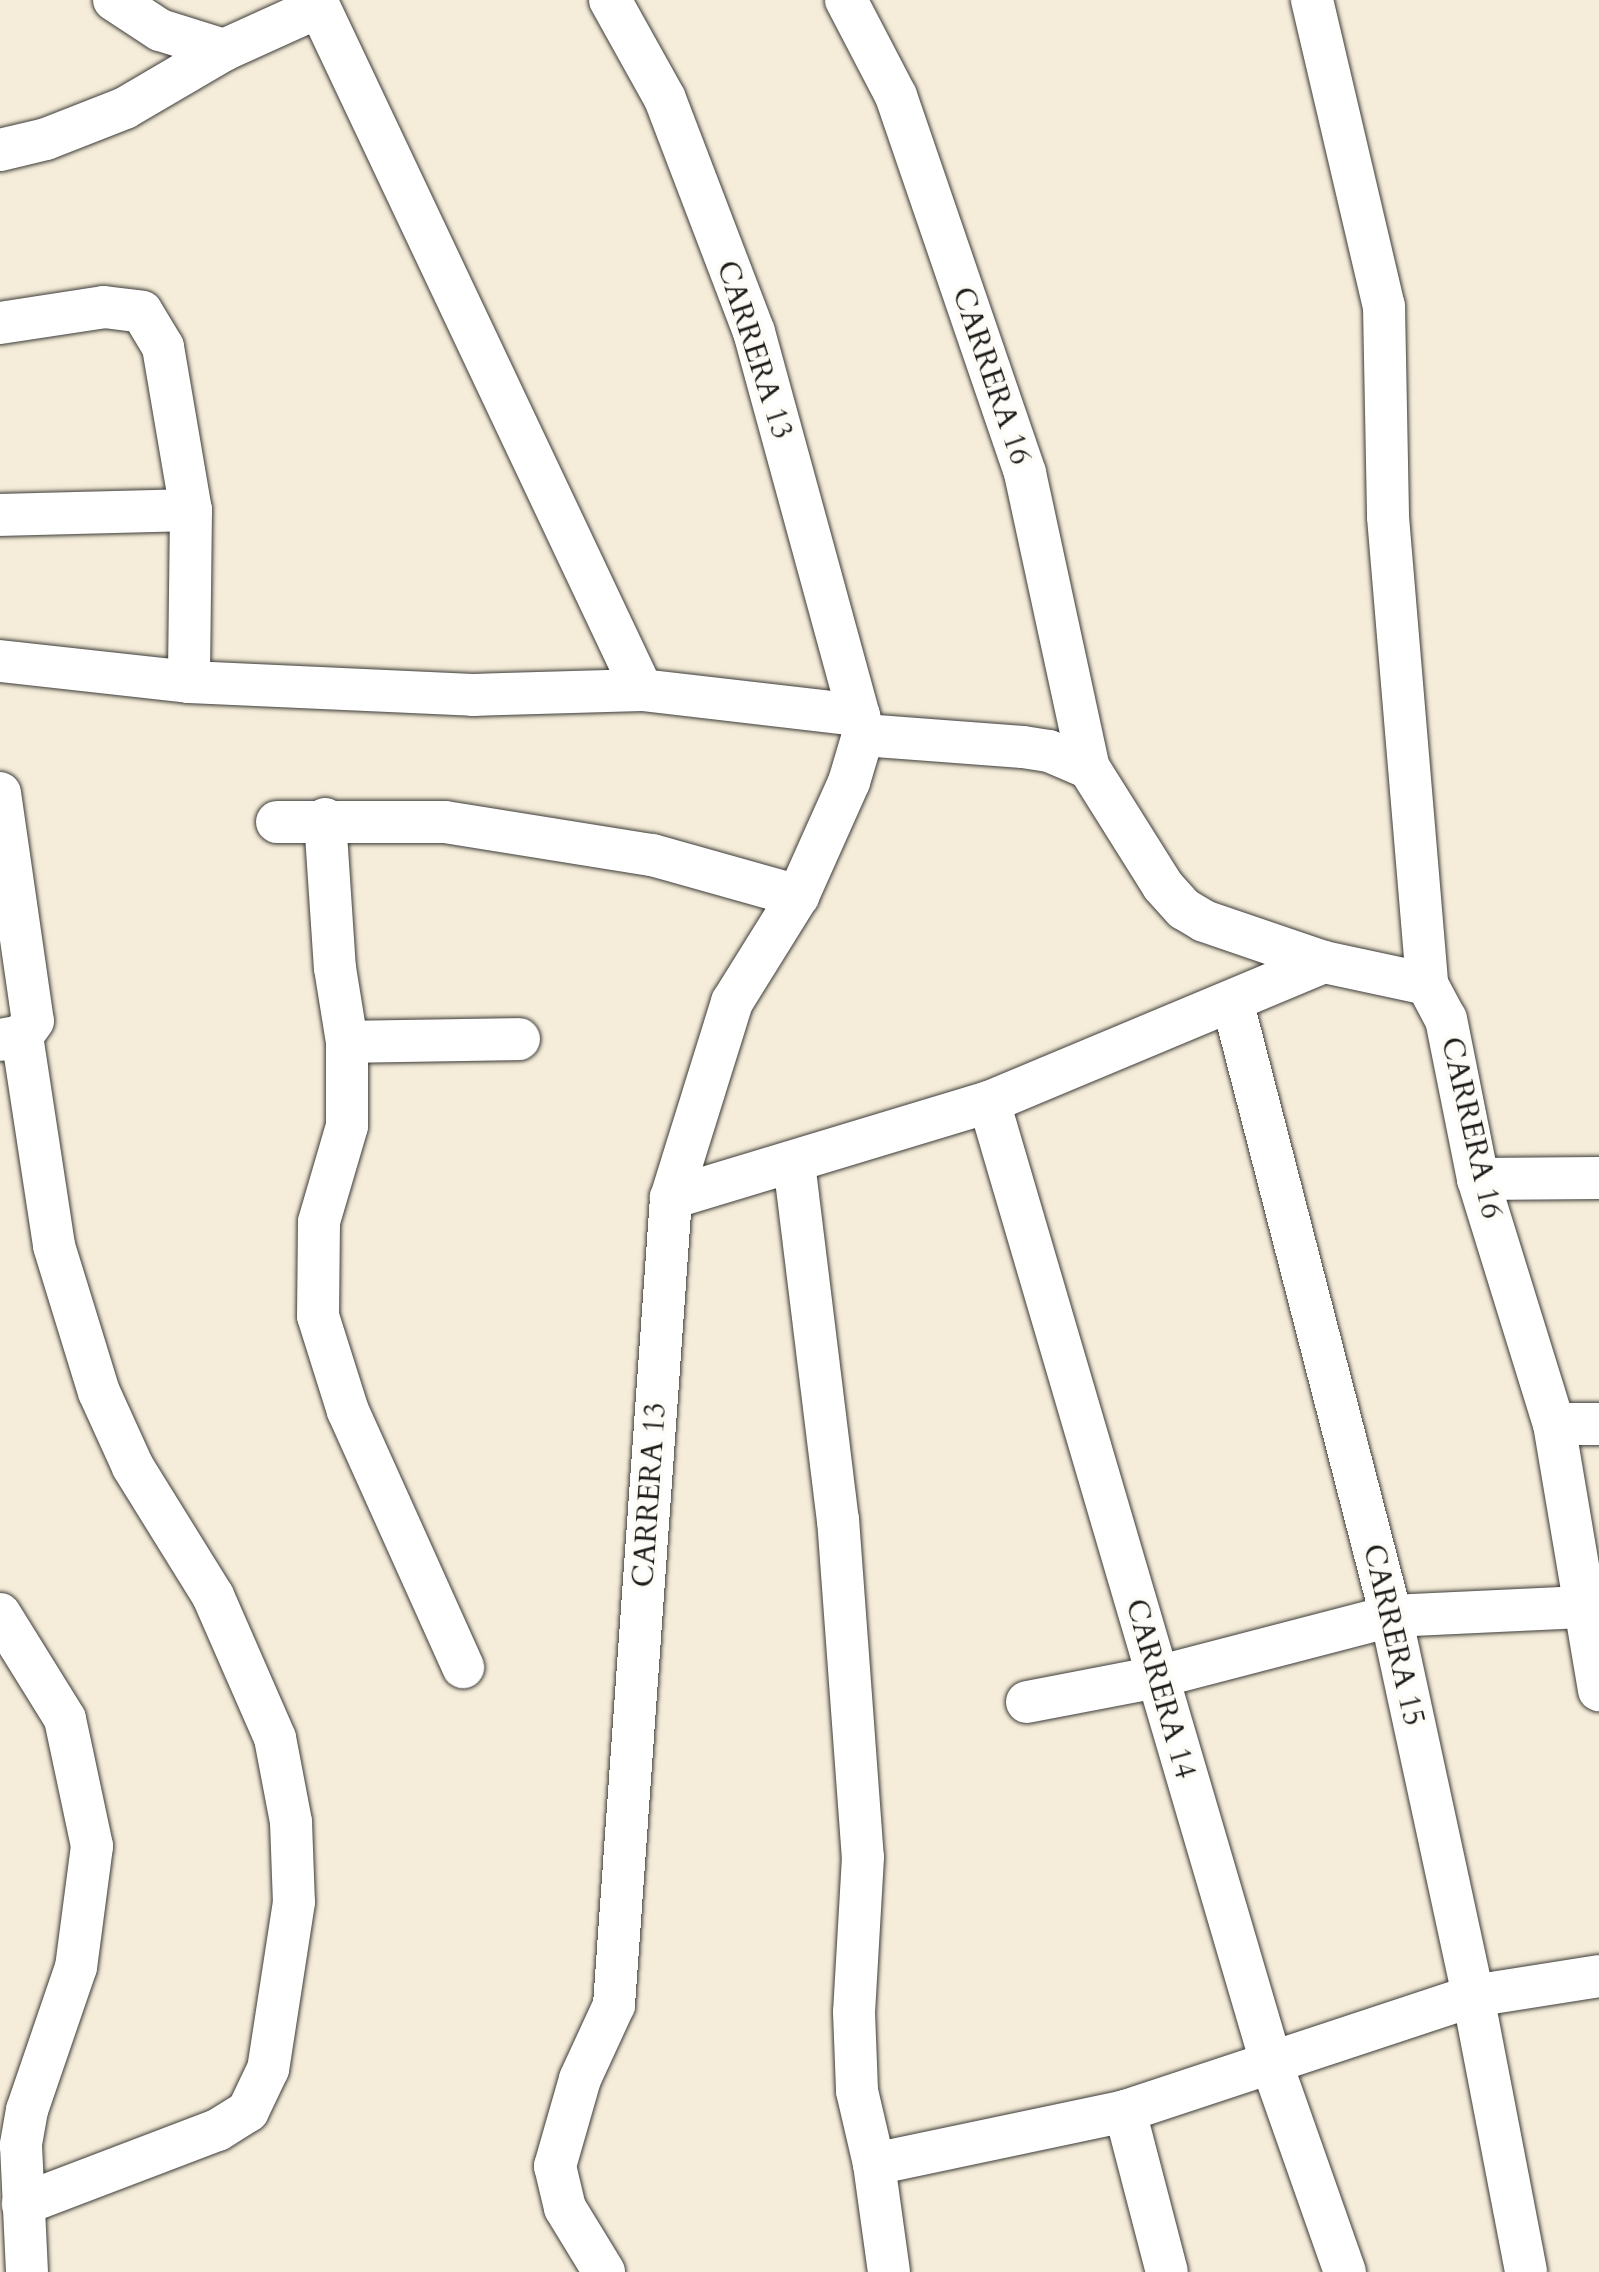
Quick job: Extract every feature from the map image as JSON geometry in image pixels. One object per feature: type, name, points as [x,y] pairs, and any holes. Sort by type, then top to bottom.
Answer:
[{"type":"street","points":[[114,0],[160,30],[224,50]]},
{"type":"street","name":"CARRERA 13","points":[[604,2272],[565,2208],[555,2166],[580,2079],[614,2005],[671,1198],[732,1002],[798,896],[849,782],[861,725],[754,332],[665,99],[610,0]]},
{"type":"street","name":"CARRERA 16","points":[[846,0],[896,96],[1025,473],[1089,768],[1163,886],[1184,909],[1204,921],[1324,962],[1427,984],[1446,1019],[1478,1179],[1554,1424],[1583,1607],[1598,1670]]},
{"type":"street","points":[[1312,0],[1384,306],[1388,517],[1427,984]]},
{"type":"street","points":[[0,150],[46,139],[125,108],[224,50],[318,3],[506,411],[642,690]]},
{"type":"street","points":[[0,323],[104,307],[142,312],[163,347],[191,510],[189,682]]},
{"type":"street","points":[[0,515],[191,510]]},
{"type":"street","points":[[0,661],[189,682],[473,695],[642,690],[1023,747],[1089,768]]},
{"type":"street","points":[[0,793],[2,846],[32,997],[33,1021],[11,1038],[54,1246],[99,1392],[133,1467],[213,1596],[275,1738],[291,1822],[294,1902],[268,2069],[248,2111],[217,2130],[23,2204]]},
{"type":"street","points":[[325,819],[335,968],[347,1042],[347,1126],[319,1222],[318,1316],[348,1411],[463,1667]]},
{"type":"street","points":[[277,822],[325,819],[445,822],[622,850],[798,896]]},
{"type":"street","points":[[671,1198],[989,1102],[1233,1004],[1324,962]]},
{"type":"street","name":"CARRERA 15","points":[[1233,1004],[1391,1616],[1473,1996],[1526,2272]]},
{"type":"street","points":[[347,1042],[519,1039]]},
{"type":"street","name":"CARRERA 14","points":[[989,1102],[1271,2062],[1345,2272]]},
{"type":"street","points":[[794,1163],[838,1519],[863,1857],[854,2012],[857,2091],[874,2164],[889,2272]]},
{"type":"street","points":[[1478,1179],[1599,1178]]},
{"type":"street","points":[[1554,1424],[1599,1424]]},
{"type":"street","points":[[1027,1702],[1157,1677],[1391,1616],[1583,1607]]},
{"type":"street","points":[[0,1614],[65,1719],[92,1846],[76,1967],[27,2110],[21,2145],[27,2272]]},
{"type":"street","points":[[874,2164],[1125,2111],[1473,1996],[1599,1976]]},
{"type":"street","points":[[1125,2111],[1167,2272]]}]
